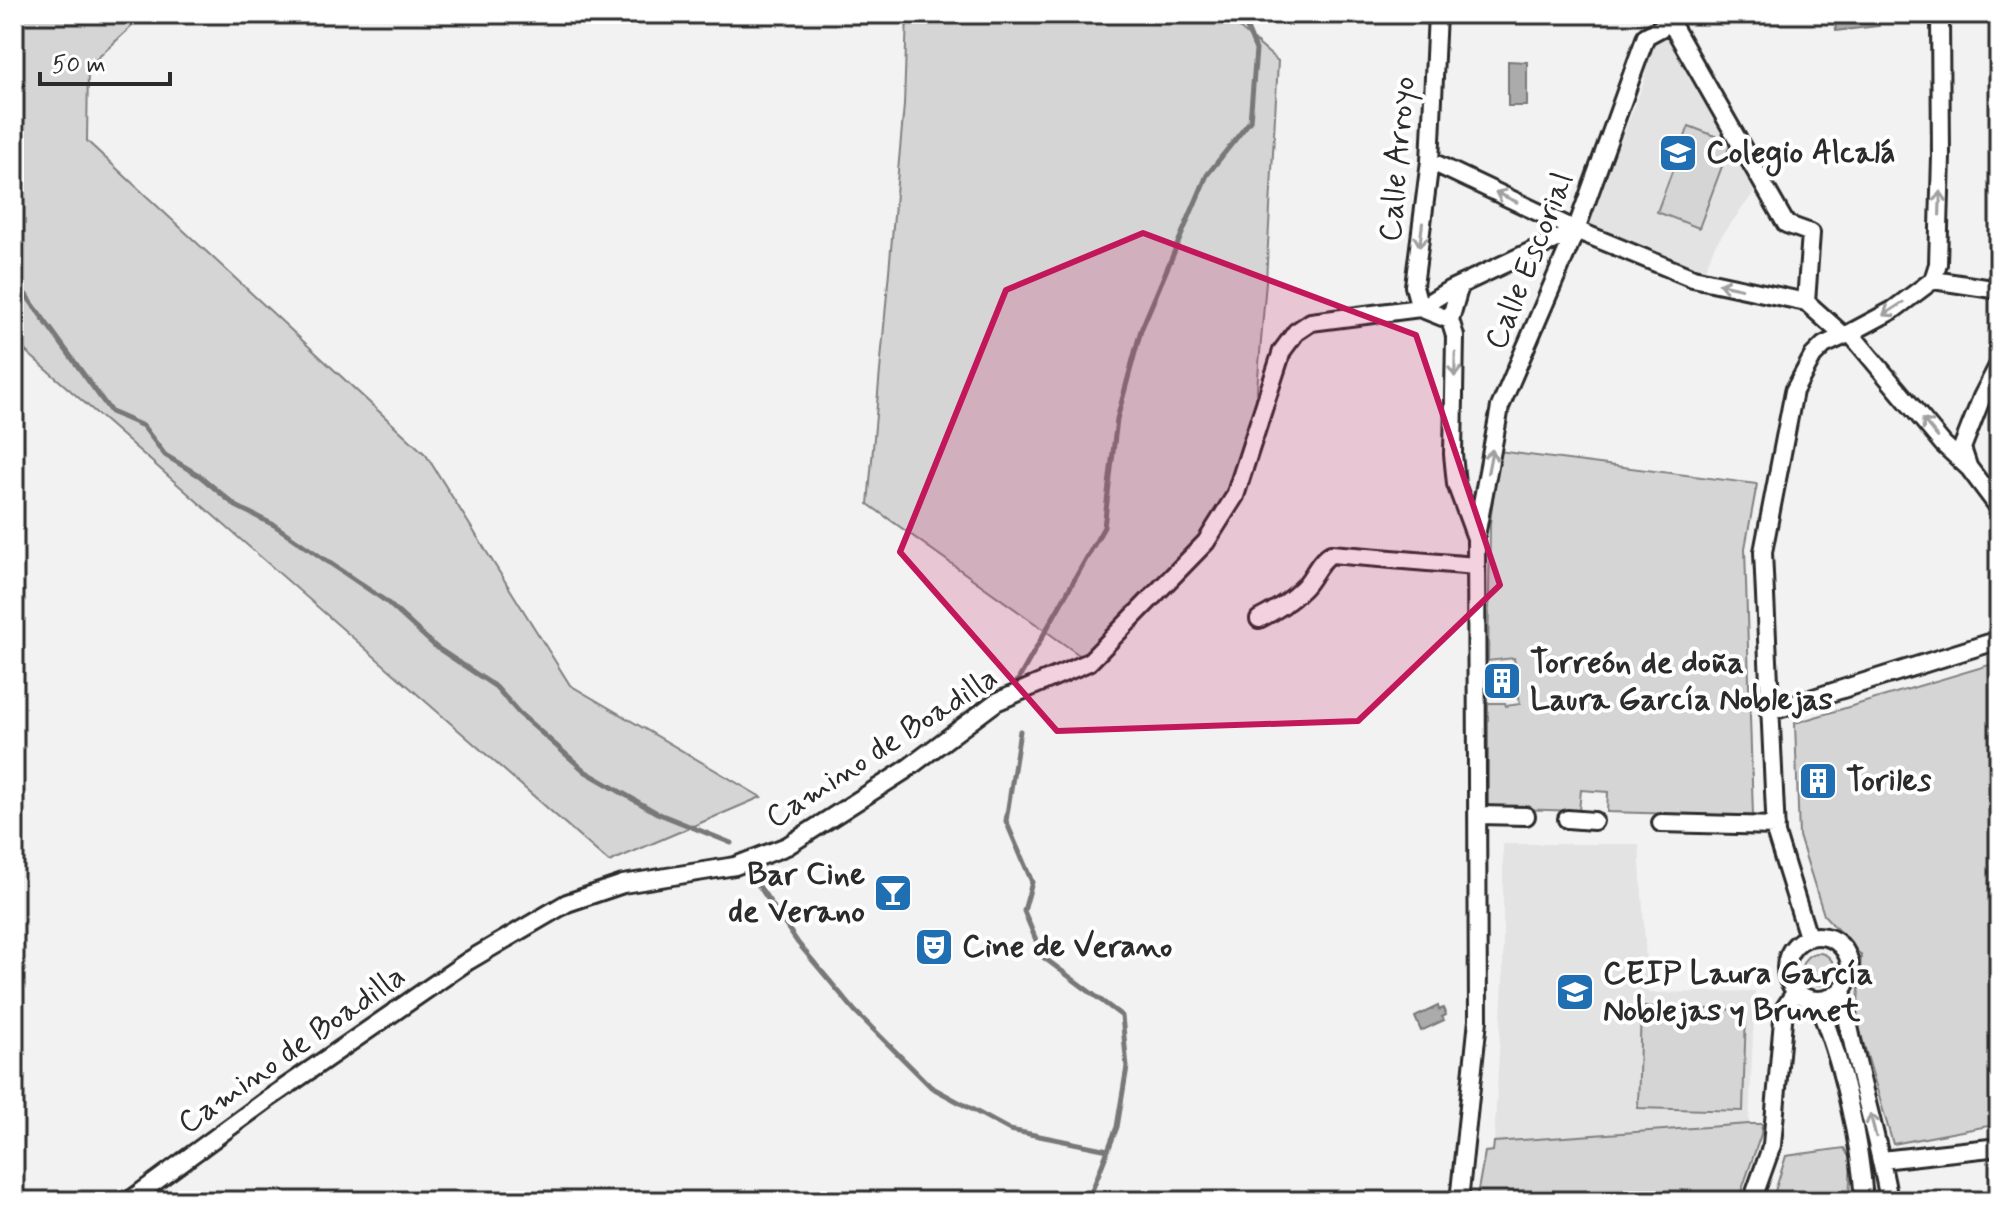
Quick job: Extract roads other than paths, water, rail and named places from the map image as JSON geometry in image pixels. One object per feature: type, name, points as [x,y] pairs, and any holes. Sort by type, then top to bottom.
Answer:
[{"type":"street","name":"Calle Arroyo","points":[[1420,308],[1414,286],[1430,161],[1437,14]]},
{"type":"street","points":[[1808,937],[1776,826],[1763,552],[1794,391],[1813,356],[1824,345],[1893,310],[1933,280],[1938,264],[1941,156],[1940,14]]},
{"type":"street","points":[[1668,19],[1786,224],[1811,233],[1806,302]]},
{"type":"street","name":"Calle Escorial","points":[[1476,538],[1500,407],[1576,230],[1646,36],[1668,19]]},
{"type":"street","points":[[1430,161],[1576,230],[1693,278],[1806,302],[1847,335],[1943,444],[1969,468],[1999,508]]},
{"type":"street","points":[[1420,308],[1460,285],[1576,230]]},
{"type":"street","points":[[1933,280],[1999,290]]},
{"type":"street","points":[[1459,1201],[1478,1020],[1476,538],[1456,484],[1453,454],[1455,336],[1450,320],[1460,285]]},
{"type":"street","points":[[1420,308],[1450,320]]},
{"type":"street","name":"Camino de Boadilla","points":[[129,1201],[268,1099],[468,961],[567,903],[623,884],[735,866],[787,846],[904,771],[996,702],[1089,662],[1206,542],[1235,496],[1282,351],[1296,332],[1311,322],[1420,308]]},
{"type":"street","points":[[1969,468],[1962,448],[1999,364]]},
{"type":"street","points":[[1259,619],[1283,606],[1304,587],[1325,557],[1331,554],[1476,566]]},
{"type":"street","points":[[1769,712],[1999,640]]},
{"type":"street","points":[[1478,815],[1526,816]]},
{"type":"street","points":[[1567,819],[1594,821]]},
{"type":"street","points":[[1661,823],[1776,826]]},
{"type":"street","points":[[1820,935],[1841,945],[1851,967],[1849,979],[1842,989],[1826,999],[1816,1000],[1796,991],[1788,980],[1786,967],[1789,954],[1796,944],[1820,935]]},
{"type":"street","points":[[1842,989],[1889,1201]]},
{"type":"street","points":[[1752,1201],[1772,1145],[1784,1009],[1796,991]]},
{"type":"street","points":[[1816,1000],[1830,1030],[1858,1148],[1864,1201]]},
{"type":"street","points":[[1882,1160],[1999,1147]]},
{"type":"waterway","points":[[1013,689],[1104,527],[1117,419],[1141,330],[1207,175],[1250,121],[1256,50],[1246,26],[1233,14]]},
{"type":"waterway","points":[[14,285],[26,295],[111,412],[143,426],[165,455],[200,476],[236,506],[274,525],[387,602],[436,647],[496,687],[519,713],[586,772],[657,813],[731,843]]},
{"type":"waterway","points":[[1020,731],[1006,821],[1032,882],[1024,911],[1043,957],[1122,1016],[1127,1067],[1117,1127],[1088,1201]]},
{"type":"waterway","points":[[757,883],[798,943],[855,1011],[931,1087],[1010,1130],[1108,1150]]},
{"type":"place","name":"Colegio Alcalá","points":[[1678,153]]},
{"type":"place","name":"Torreón de doña Laura García Noblejas","points":[[1502,681]]},
{"type":"place","name":"Toriles","points":[[1818,781]]},
{"type":"place","name":"Bar Cine de Verano","points":[[893,893]]},
{"type":"place","name":"Cine de Verano","points":[[934,947]]},
{"type":"place","name":"CEIP Laura García Noblejas y Brunet","points":[[1575,992]]}]
